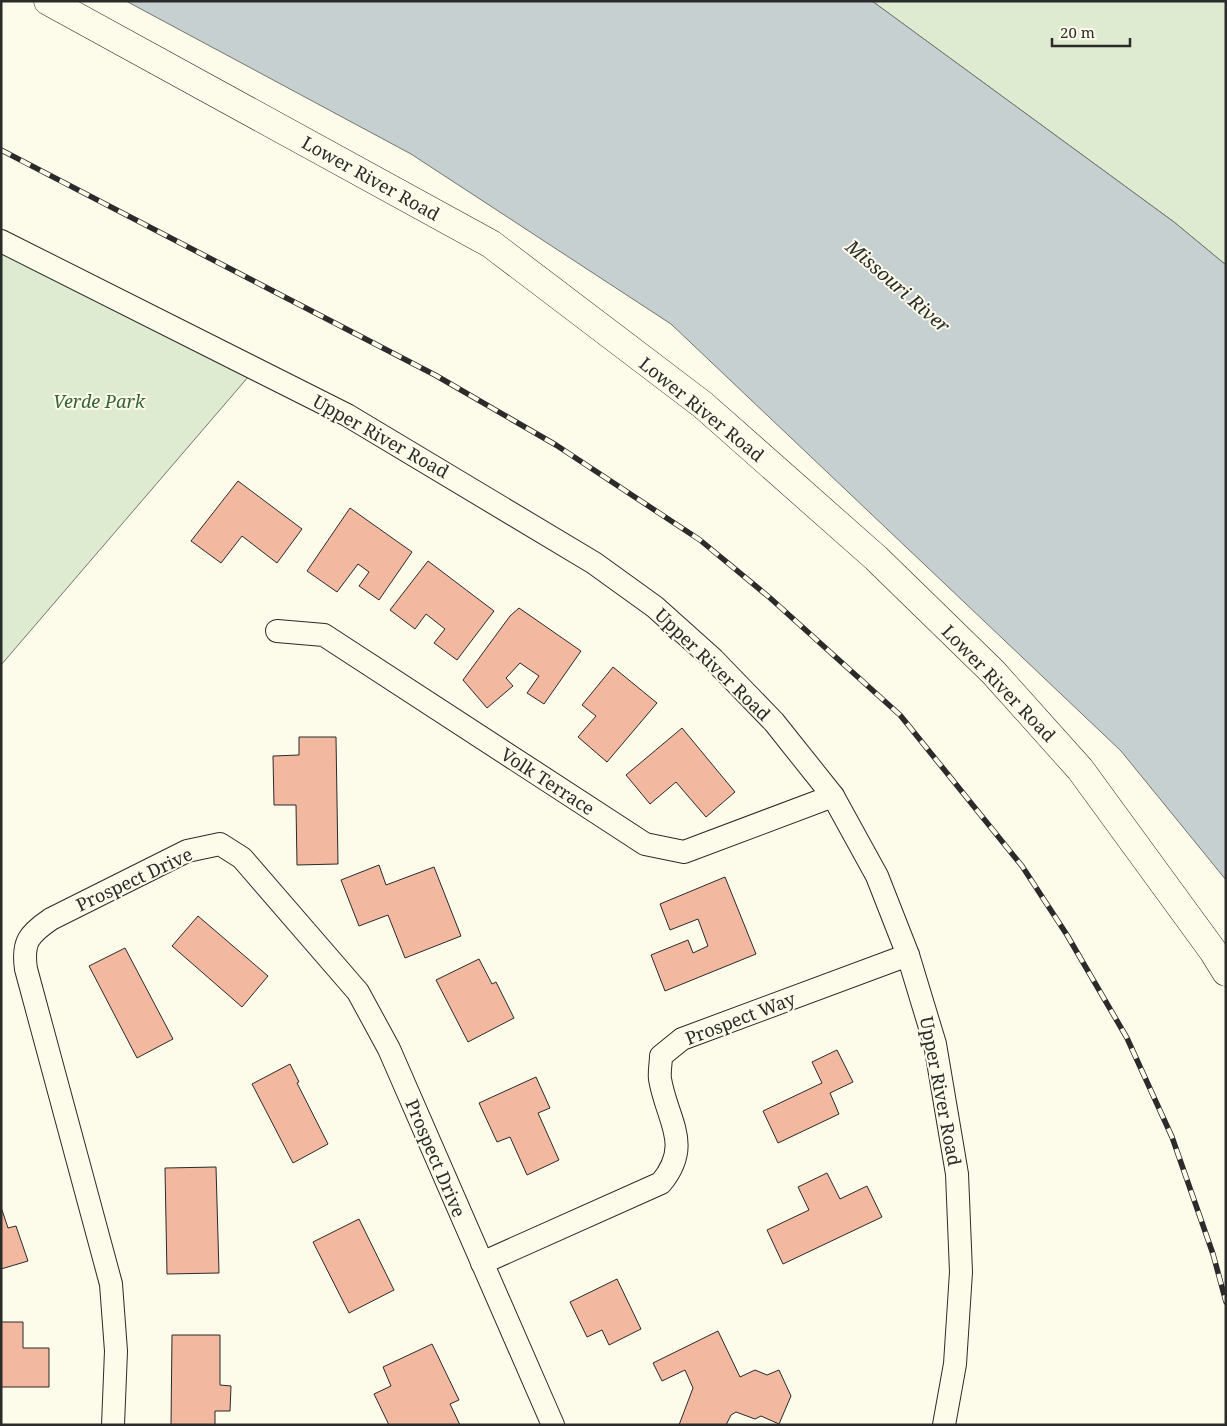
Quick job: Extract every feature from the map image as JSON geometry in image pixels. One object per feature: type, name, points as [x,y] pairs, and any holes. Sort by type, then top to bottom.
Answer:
[{"type":"street","name":"Lower River Road","points":[[48,1],[491,244],[703,406],[876,558],[993,672],[1080,769],[1213,951],[1226,972]]},
{"type":"street","name":"Upper River Road","points":[[1,241],[347,415],[594,563],[656,607],[713,659],[774,722],[833,796],[877,876],[908,955],[935,1044],[957,1174],[961,1272],[955,1364],[944,1425]]},
{"type":"street","name":"Volk Terrace","points":[[277,631],[324,635],[644,844],[684,852],[833,796]]},
{"type":"street","name":"Prospect Drive","points":[[113,1425],[116,1351],[111,1284],[29,979],[24,950],[33,932],[51,919],[187,851],[220,844],[242,858],[358,992],[389,1049],[553,1425]]},
{"type":"street","name":"Prospect Way","points":[[482,1263],[661,1183],[672,1169],[679,1145],[660,1078],[661,1056],[682,1039],[908,955]]},
{"type":"green space","points":[[872,1],[1226,1],[1226,265],[1174,222]]},
{"type":"green space","name":"Verde Park","points":[[1,241],[255,369],[1,665]]},
{"type":"water","name":"Missouri River","points":[[126,1],[872,1],[1174,222],[1226,265],[1226,880],[1121,751],[671,324],[411,154]]},
{"type":"building","points":[[238,481],[302,529],[277,563],[242,536],[221,563],[191,541]]},
{"type":"building","points":[[350,508],[412,552],[379,600],[359,586],[369,572],[358,564],[337,592],[307,571]]},
{"type":"building","points":[[428,561],[494,611],[457,660],[434,643],[445,629],[426,614],[415,629],[390,610]]},
{"type":"building","points":[[519,608],[581,651],[544,704],[527,693],[539,676],[520,663],[506,678],[513,686],[487,708],[463,680],[510,616]]},
{"type":"building","points":[[613,667],[657,703],[607,762],[578,737],[596,716],[582,705]]},
{"type":"building","points":[[682,728],[735,792],[706,817],[676,782],[650,804],[626,775]]},
{"type":"building","points":[[299,737],[336,737],[338,864],[297,865],[296,805],[274,805],[273,756],[299,755]]},
{"type":"building","points":[[379,865],[386,885],[434,867],[461,936],[405,958],[388,915],[359,926],[341,880]]},
{"type":"building","points":[[725,877],[756,954],[665,991],[651,955],[688,940],[693,953],[708,946],[698,919],[670,930],[660,904]]},
{"type":"building","points":[[198,916],[268,976],[242,1007],[172,946]]},
{"type":"building","points":[[125,948],[173,1039],[137,1058],[89,966]]},
{"type":"building","points":[[479,959],[492,984],[496,982],[514,1018],[468,1042],[436,980]]},
{"type":"building","points":[[837,1050],[853,1082],[830,1093],[839,1114],[778,1143],[763,1111],[822,1083],[812,1062]]},
{"type":"building","points":[[290,1064],[299,1082],[297,1083],[328,1144],[293,1163],[252,1084]]},
{"type":"building","points":[[536,1077],[550,1108],[538,1113],[559,1160],[527,1175],[510,1137],[497,1142],[479,1103]]},
{"type":"building","points":[[216,1167],[219,1273],[167,1274],[165,1168]]},
{"type":"building","points":[[827,1173],[840,1199],[867,1186],[882,1217],[783,1264],[767,1230],[809,1210],[798,1187]]},
{"type":"building","points":[[1,1207],[8,1228],[16,1226],[28,1261],[1,1269]]},
{"type":"building","points":[[359,1219],[394,1290],[349,1313],[313,1242]]},
{"type":"building","points":[[617,1279],[641,1329],[609,1345],[602,1330],[587,1337],[570,1302]]},
{"type":"building","points":[[1,1322],[23,1322],[23,1348],[49,1348],[49,1387],[1,1387]]},
{"type":"building","points":[[718,1331],[740,1377],[755,1370],[767,1375],[779,1370],[791,1396],[779,1424],[761,1416],[755,1419],[736,1412],[731,1415],[726,1425],[679,1425],[693,1388],[685,1370],[662,1381],[653,1363]]},
{"type":"building","points":[[172,1335],[220,1335],[220,1385],[231,1386],[230,1411],[215,1411],[215,1425],[171,1425]]},
{"type":"building","points":[[432,1344],[459,1400],[450,1404],[460,1425],[389,1425],[374,1394],[391,1386],[383,1367]]},
{"type":"railway","points":[[1,150],[435,375],[556,445],[700,540],[769,597],[900,715],[1022,866],[1067,935],[1127,1038],[1172,1137],[1213,1254],[1226,1302]]}]
